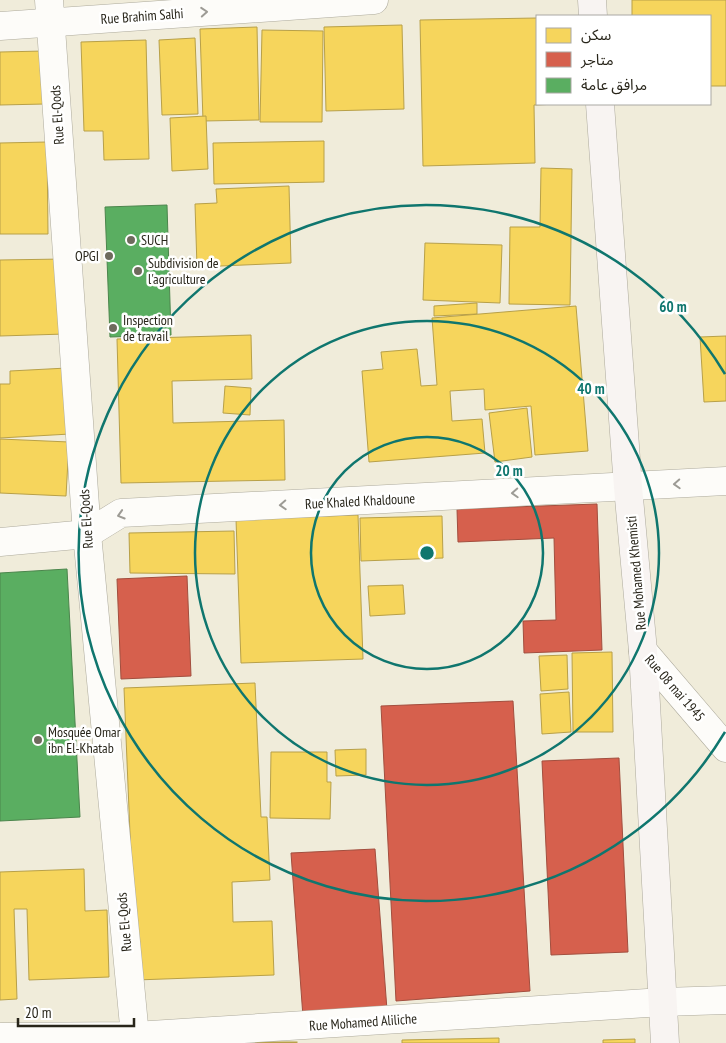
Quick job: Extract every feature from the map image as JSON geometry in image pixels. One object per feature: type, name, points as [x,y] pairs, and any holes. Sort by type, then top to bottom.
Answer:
[{"type":"main road","points":[[592,0],[593,15]]},
{"type":"main road","name":"Rue Mohamed Khemisti","points":[[600,105],[628,487],[643,651],[665,1043]]},
{"type":"street","name":"Rue Brahim Salhi","points":[[0,26],[50,11],[374,0]]},
{"type":"street","name":"Rue El-Qods","points":[[50,11],[87,534],[135,1036]]},
{"type":"street","name":"Rue Khaled Khaldoune","points":[[0,542],[87,534],[121,513],[726,481]]},
{"type":"street","name":"Rue 08 mai 1945","points":[[643,651],[726,748]]},
{"type":"street","name":"Rue Mohamed Aliliche","points":[[0,1037],[135,1036],[663,1002],[726,1000]]},
{"type":"building: سكن","points":[[632,0],[726,0],[726,86],[711,86],[711,15],[632,15]]},
{"type":"building: سكن","points":[[536,18],[535,163],[423,166],[420,20]]},
{"type":"building: سكن","points":[[402,25],[404,109],[326,111],[324,27]]},
{"type":"building: سكن","points":[[257,27],[259,120],[203,121],[200,29]]},
{"type":"building: سكن","points":[[262,30],[323,31],[322,122],[260,122]]},
{"type":"building: سكن","points":[[195,38],[198,114],[162,115],[159,40]]},
{"type":"building: سكن","points":[[146,40],[149,159],[104,160],[103,131],[84,131],[81,42]]},
{"type":"building: سكن","points":[[44,51],[45,104],[0,105],[0,52]]},
{"type":"building: سكن","points":[[206,116],[208,169],[172,171],[170,118]]},
{"type":"building: سكن","points":[[324,141],[324,182],[214,184],[213,143]]},
{"type":"building: سكن","points":[[47,142],[48,234],[0,234],[0,143]]},
{"type":"building: سكن","points":[[541,168],[572,169],[570,305],[509,304],[510,227],[540,227]]},
{"type":"building: سكن","points":[[289,186],[291,263],[197,267],[195,204],[217,203],[216,189]]},
{"type":"building: سكن","points":[[425,243],[502,245],[500,303],[423,300]]},
{"type":"building: سكن","points":[[63,259],[65,334],[0,336],[0,260]]},
{"type":"building: سكن","points":[[477,303],[477,314],[434,316],[434,306]]},
{"type":"building: سكن","points":[[576,306],[588,451],[535,455],[531,406],[485,410],[484,389],[450,391],[452,421],[482,419],[485,453],[369,462],[362,371],[383,369],[381,352],[417,349],[421,386],[437,385],[432,318]]},
{"type":"building: سكن","points":[[251,335],[252,379],[172,381],[173,423],[284,420],[285,480],[121,483],[117,339]]},
{"type":"building: سكن","points":[[726,336],[726,401],[704,402],[700,337]]},
{"type":"building: سكن","points":[[67,368],[70,434],[0,438],[0,384],[10,384],[10,371]]},
{"type":"building: سكن","points":[[225,386],[251,388],[250,415],[223,413]]},
{"type":"building: سكن","points":[[527,408],[532,457],[495,462],[489,413]]},
{"type":"building: سكن","points":[[0,439],[69,442],[66,496],[0,493]]},
{"type":"building: سكن","points":[[358,515],[363,659],[241,663],[236,519]]},
{"type":"building: سكن","points":[[442,516],[443,558],[361,561],[360,518]]},
{"type":"building: سكن","points":[[234,531],[235,574],[130,573],[129,533]]},
{"type":"building: سكن","points":[[403,585],[405,614],[370,616],[368,586]]},
{"type":"building: سكن","points":[[612,652],[613,732],[573,732],[572,653]]},
{"type":"building: سكن","points":[[567,655],[568,689],[541,691],[539,656]]},
{"type":"building: سكن","points":[[255,683],[261,817],[267,817],[270,880],[232,882],[233,922],[272,921],[274,975],[136,980],[124,688]]},
{"type":"building: سكن","points":[[569,692],[571,732],[542,734],[540,694]]},
{"type":"building: سكن","points":[[366,749],[366,775],[336,776],[335,750]]},
{"type":"building: سكن","points":[[271,752],[327,752],[327,782],[331,782],[330,819],[270,818]]},
{"type":"building: سكن","points":[[84,869],[85,911],[107,910],[109,977],[29,980],[27,909],[14,909],[17,999],[0,1000],[0,872]]},
{"type":"building: سكن","points":[[499,1038],[499,1043],[402,1043],[402,1040]]},
{"type":"building: سكن","points":[[635,1039],[635,1043],[603,1043],[603,1040]]},
{"type":"building: سكن","points":[[297,1042],[297,1043],[217,1043]]},
{"type":"building: متاجر","points":[[597,504],[602,650],[524,653],[523,621],[556,620],[554,538],[458,542],[457,509]]},
{"type":"building: متاجر","points":[[187,576],[191,676],[121,679],[117,579]]},
{"type":"building: متاجر","points":[[513,701],[530,991],[396,1001],[381,706]]},
{"type":"building: متاجر","points":[[619,758],[628,952],[551,955],[542,761]]},
{"type":"building: متاجر","points":[[375,849],[387,1010],[303,1017],[291,853]]},
{"type":"building: مرافق عامة","name":"Subdivision de l'agriculture","points":[[167,205],[171,335],[110,337],[105,207]]},
{"type":"building: مرافق عامة","name":"Mosquée Omar ibn El-Khatab","points":[[67,569],[80,817],[0,821],[0,573]]},
{"type":"place","name":"SUCH","points":[[131,240]]},
{"type":"place","name":"OPGI","points":[[109,256]]},
{"type":"place","name":"Subdivision de l'agriculture","points":[[138,271]]},
{"type":"place","name":"Inspection de travail","points":[[113,328]]},
{"type":"place","name":"Mosquée Omar ibn El-Khatab","points":[[38,740]]}]
